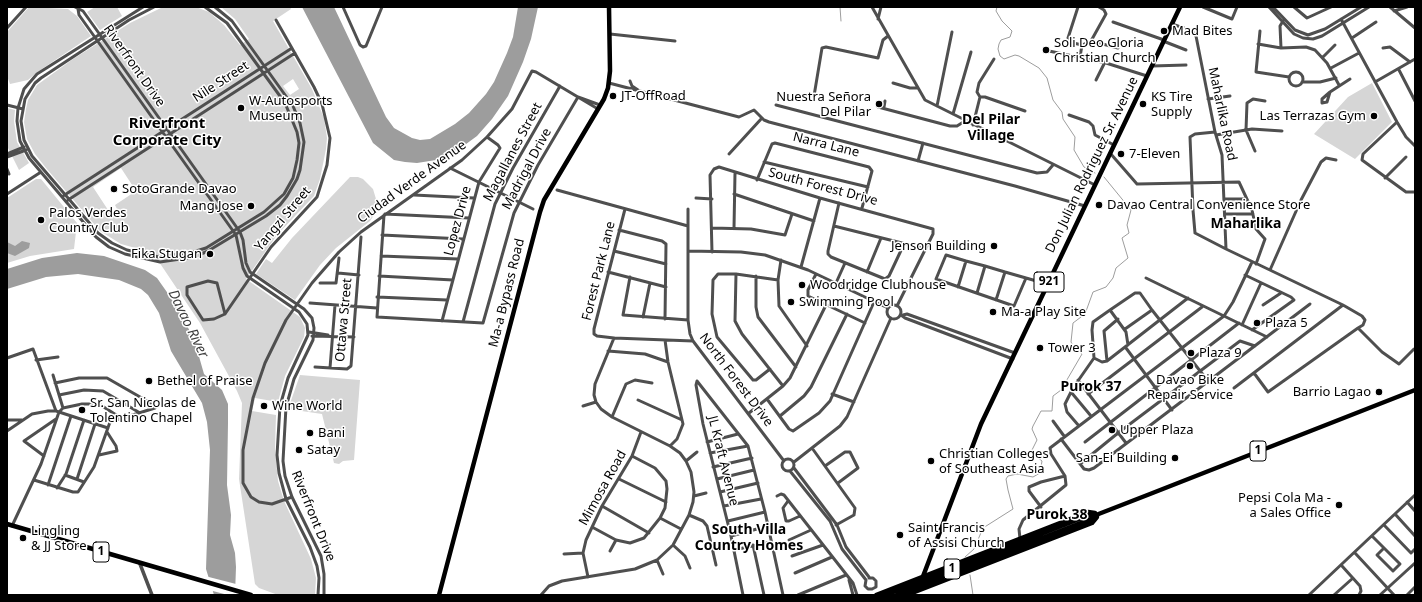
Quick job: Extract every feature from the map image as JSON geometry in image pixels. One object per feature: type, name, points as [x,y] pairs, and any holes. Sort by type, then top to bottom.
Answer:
[{"type":"main road","name":"Ma-a Bypass Road","points":[[439,595],[540,212],[544,200],[599,107],[609,83],[609,7]]},
{"type":"main road","name":"Don Julian Rodriguez Sr. Avenue","points":[[917,591],[969,453],[1047,284],[1180,7]]},
{"type":"main road","name":"1","points":[[886,595],[1019,543],[1091,519],[1098,514],[1415,390]]},
{"type":"main road","name":"1","points":[[897,595],[1088,512],[1098,514]]},
{"type":"main road","name":"1","points":[[906,595],[1092,523],[1098,514]]},
{"type":"main road","name":"1","points":[[7,524],[140,564],[251,595]]},
{"type":"main road","name":"1","points":[[875,595],[1009,543],[1019,543]]},
{"type":"main road","points":[[1009,543],[1013,554]]},
{"type":"main road","points":[[989,551],[993,561]]},
{"type":"main road","points":[[970,558],[975,569]]},
{"type":"main road","points":[[953,565],[958,575]]},
{"type":"main road","points":[[937,571],[942,582]]},
{"type":"main road","points":[[901,585],[906,595]]},
{"type":"main road","points":[[889,590],[891,595]]},
{"type":"street","points":[[7,28],[26,7]]},
{"type":"street","points":[[143,7],[95,36],[33,78],[24,89],[18,108],[17,128],[25,148],[40,173],[89,230],[103,243],[118,251],[140,259],[160,262],[194,257],[236,235],[280,205],[297,179],[304,142],[300,123],[293,106],[269,70],[232,21],[215,7]]},
{"type":"street","points":[[154,7],[140,13],[97,40],[38,80],[29,91],[23,109],[22,127],[25,148],[92,227],[105,239],[120,247],[141,254],[159,257],[193,252],[206,248],[278,201],[284,194],[293,178],[299,143],[295,125],[288,109],[261,68],[227,23],[205,7]]},
{"type":"street","points":[[343,7],[360,45],[364,47],[382,7]]},
{"type":"street","points":[[872,7],[925,100],[1095,185]]},
{"type":"street","points":[[878,19],[881,7]]},
{"type":"street","points":[[1078,7],[1068,40],[1071,43],[1082,45],[1091,41],[1105,16],[1105,11],[1099,7]]},
{"type":"street","points":[[1203,7],[1232,19],[1234,18],[1237,7]]},
{"type":"street","points":[[1269,7],[1296,30],[1308,35],[1316,34],[1360,7]]},
{"type":"street","points":[[1273,7],[1294,34],[1308,39],[1318,38],[1344,24],[1365,8],[1369,7]]},
{"type":"street","points":[[1294,7],[1307,18],[1330,7]]},
{"type":"street","points":[[1390,7],[1415,28]]},
{"type":"street","points":[[1394,11],[1407,7]]},
{"type":"street","name":"Riverfront Drive","points":[[76,8],[83,12],[100,34],[240,232],[243,240],[247,266],[252,274]]},
{"type":"street","name":"Riverfront Drive","points":[[76,8],[79,15],[236,235],[244,271],[249,279]]},
{"type":"street","points":[[1341,19],[1397,122],[1406,137],[1415,146]]},
{"type":"street","name":"Yangzi Street","points":[[225,314],[230,309],[252,274],[280,237],[313,203],[320,190],[327,166],[330,138],[326,117],[318,95],[276,20]]},
{"type":"street","points":[[1281,48],[1280,26],[1283,20]]},
{"type":"street","points":[[1113,22],[1186,50]]},
{"type":"street","points":[[1352,38],[1376,22]]},
{"type":"street","name":"Maharlika Road","points":[[1172,24],[1192,31],[1196,35],[1215,133],[1222,154],[1226,249]]},
{"type":"street","points":[[1260,31],[1256,72],[1289,77],[1294,73],[1298,73],[1301,75],[1302,82]]},
{"type":"street","points":[[937,106],[952,32]]},
{"type":"street","points":[[610,34],[675,41]]},
{"type":"street","points":[[814,96],[822,48],[826,47],[878,58],[883,40],[888,36]]},
{"type":"street","points":[[1091,41],[1118,48]]},
{"type":"street","points":[[1258,44],[1281,48],[1306,47],[1315,50],[1331,68],[1339,84]]},
{"type":"street","points":[[1080,57],[1082,45]]},
{"type":"street","points":[[1322,57],[1335,45]]},
{"type":"street","points":[[1383,48],[1390,47],[1410,62]]},
{"type":"street","name":"Nile Street","points":[[61,198],[292,48]]},
{"type":"street","points":[[1049,51],[1105,62],[1147,76]]},
{"type":"street","points":[[953,114],[971,52]]},
{"type":"street","points":[[1331,68],[1359,53]]},
{"type":"street","name":"Nile Street","points":[[65,202],[295,54]]},
{"type":"street","points":[[973,125],[980,97],[977,92],[979,83],[994,59]]},
{"type":"street","points":[[1375,82],[1415,59]]},
{"type":"street","points":[[1096,80],[1105,62]]},
{"type":"street","points":[[1152,66],[1186,65]]},
{"type":"street","points":[[1398,70],[1415,101]]},
{"type":"street","name":"Ciudad Verde Avenue","points":[[292,497],[272,504],[255,500],[245,489],[242,470],[246,430],[257,385],[272,348],[297,304],[339,252],[361,232],[414,195],[487,138],[512,109],[532,71],[560,86]]},
{"type":"street","points":[[1289,77],[1290,84],[1295,86],[1300,86],[1302,82],[1320,82],[1336,78]]},
{"type":"street","points":[[1330,92],[1339,84],[1350,79]]},
{"type":"street","points":[[630,81],[632,86],[640,91]]},
{"type":"street","points":[[609,83],[739,117],[754,110],[762,118],[769,122],[918,160],[1085,206]]},
{"type":"street","points":[[893,83],[910,88],[917,88]]},
{"type":"street","points":[[560,86],[599,107]]},
{"type":"street","name":"Magallanes Street","points":[[463,322],[492,214],[501,193],[560,86]]},
{"type":"street","points":[[980,97],[985,96],[1025,111]]},
{"type":"street","points":[[1208,99],[1230,96]]},
{"type":"street","name":"Madrigal Drive","points":[[463,322],[483,323],[512,219],[519,202],[538,165],[578,97]]},
{"type":"street","points":[[1255,152],[1246,130],[1247,103],[1253,99],[1266,101]]},
{"type":"street","points":[[884,107],[885,101]]},
{"type":"street","points":[[7,105],[23,109]]},
{"type":"street","points":[[776,105],[1042,173],[1047,172],[1053,165]]},
{"type":"street","points":[[288,109],[293,106]]},
{"type":"street","points":[[878,107],[884,107],[950,126],[957,126],[965,121]]},
{"type":"street","points":[[1069,115],[1089,122],[1093,126],[1095,135],[1114,145]]},
{"type":"street","points":[[728,154],[762,118]]},
{"type":"street","points":[[1397,122],[1362,157],[1364,162],[1385,178],[1409,193],[1415,192]]},
{"type":"street","points":[[1254,373],[1268,392],[1363,325],[1365,320],[1362,316],[1343,305],[1198,235],[1194,229],[1190,137],[1195,134],[1246,130],[1282,131]]},
{"type":"street","name":"Lopez Drive","points":[[442,321],[479,182],[500,148],[487,138]]},
{"type":"street","name":"Narra Lane","points":[[757,180],[772,144],[777,143],[869,167],[872,170],[862,208]]},
{"type":"street","points":[[918,160],[923,143]]},
{"type":"street","points":[[7,155],[25,148]]},
{"type":"street","points":[[1110,153],[1137,184],[1224,181],[1239,182],[1253,214],[1256,229],[1265,241],[1256,264]]},
{"type":"street","points":[[1385,178],[1406,157]]},
{"type":"street","points":[[1270,270],[1301,200],[1321,162],[1328,158],[1336,160]]},
{"type":"street","points":[[764,162],[868,187]]},
{"type":"street","name":"South Forest Drive","points":[[712,200],[710,175],[714,169],[719,167],[757,180],[820,198],[931,227],[934,230],[926,249]]},
{"type":"street","points":[[450,168],[534,209]]},
{"type":"street","points":[[7,169],[9,175]]},
{"type":"street","points":[[7,194],[44,170]]},
{"type":"street","points":[[734,228],[735,172]]},
{"type":"street","points":[[557,190],[688,226]]},
{"type":"street","points":[[734,194],[814,221]]},
{"type":"street","points":[[414,195],[474,198]]},
{"type":"street","points":[[696,198],[712,200],[712,252]]},
{"type":"street","points":[[801,267],[820,198]]},
{"type":"street","points":[[1225,199],[1247,199]]},
{"type":"street","points":[[840,203],[828,254],[881,278],[887,278],[904,244]]},
{"type":"street","name":"Forest Park Lane","points":[[625,208],[594,333],[597,336],[614,338],[693,341]]},
{"type":"street","name":"North Forest Drive","points":[[688,209],[688,320],[693,341],[784,461]]},
{"type":"street","points":[[712,228],[751,229],[785,235],[792,214]]},
{"type":"street","points":[[1225,214],[1253,214]]},
{"type":"street","points":[[463,322],[377,317],[376,308],[385,215],[469,218]]},
{"type":"street","points":[[834,226],[926,249],[897,306]]},
{"type":"street","points":[[89,230],[92,227]]},
{"type":"street","points":[[619,230],[665,242],[665,319]]},
{"type":"street","points":[[382,235],[464,239]]},
{"type":"street","name":"Ottawa Street","points":[[314,367],[347,370],[351,367],[361,237]]},
{"type":"street","points":[[867,272],[881,238]]},
{"type":"street","points":[[614,251],[666,264]]},
{"type":"street","points":[[688,251],[748,253],[781,260],[801,267],[888,308]]},
{"type":"street","points":[[1026,278],[1014,306],[936,279],[946,255],[1047,284]]},
{"type":"street","points":[[381,256],[458,259]]},
{"type":"street","points":[[320,283],[336,283],[339,258]]},
{"type":"street","points":[[781,260],[778,280],[778,301],[781,311],[807,346]]},
{"type":"street","points":[[958,287],[966,261]]},
{"type":"street","points":[[1019,543],[1021,523],[1065,487],[1065,476],[1050,452],[1050,448],[1181,347],[1224,316],[1233,302],[1252,262]]},
{"type":"street","points":[[836,283],[845,263]]},
{"type":"street","points":[[977,293],[985,266]]},
{"type":"street","points":[[608,272],[666,287]]},
{"type":"street","points":[[996,300],[1005,272]]},
{"type":"street","points":[[338,273],[358,275]]},
{"type":"street","points":[[252,274],[308,313],[312,318],[314,334]]},
{"type":"street","points":[[770,369],[756,380],[752,379],[717,337],[712,314],[714,278],[718,274],[736,274],[778,280]]},
{"type":"street","points":[[736,274],[735,321],[742,334],[783,386]]},
{"type":"street","points":[[816,274],[807,295],[865,323]]},
{"type":"street","points":[[1245,275],[1281,292],[1292,298],[1293,301],[1252,330]]},
{"type":"street","points":[[379,276],[452,280]]},
{"type":"street","points":[[756,276],[756,307],[758,317],[796,367]]},
{"type":"street","points":[[630,278],[622,314],[625,316],[688,320]]},
{"type":"street","points":[[1146,278],[1266,337]]},
{"type":"street","points":[[249,279],[294,309],[306,320],[308,334],[354,337]]},
{"type":"street","points":[[208,281],[217,283],[225,314],[214,320],[203,320],[187,295],[187,288],[208,281]]},
{"type":"street","points":[[643,317],[650,283]]},
{"type":"street","points":[[1085,442],[1241,324],[1260,283]]},
{"type":"street","points":[[1079,426],[1067,412],[1065,407],[1078,380],[1094,358],[1092,325],[1094,320],[1137,292],[1208,381]]},
{"type":"street","points":[[1263,305],[1281,292]]},
{"type":"street","points":[[377,297],[447,300]]},
{"type":"street","points":[[1094,358],[1102,362],[1107,361],[1127,347],[1188,298]]},
{"type":"street","points":[[767,399],[789,429],[796,431],[819,414],[830,401],[874,302]]},
{"type":"street","points":[[310,303],[376,308]]},
{"type":"street","points":[[1061,439],[1084,469],[1091,470],[1310,304]]},
{"type":"street","points":[[330,368],[331,335],[336,305]]},
{"type":"street","points":[[748,413],[783,386],[796,367],[826,305]]},
{"type":"street","points":[[888,308],[893,305],[897,306],[901,309],[902,315],[905,318],[1013,359]]},
{"type":"street","points":[[1234,388],[1343,305]]},
{"type":"street","points":[[1088,394],[1202,306]]},
{"type":"street","points":[[888,308],[888,314],[891,318]]},
{"type":"street","points":[[1110,310],[1125,329],[1127,347],[1134,360],[1172,410]]},
{"type":"street","points":[[1125,329],[1152,310]]},
{"type":"street","points":[[780,416],[804,396],[811,387],[847,314]]},
{"type":"street","points":[[891,318],[897,318],[907,314],[1015,353]]},
{"type":"street","points":[[794,462],[840,426],[847,417],[891,318]]},
{"type":"street","points":[[1107,361],[1104,331],[1118,319]]},
{"type":"street","points":[[1358,328],[1382,352],[1399,364],[1414,349]]},
{"type":"street","name":"Riverfront Drive","points":[[308,334],[284,391],[278,421],[277,455],[279,473],[286,499],[314,558],[319,578],[318,595]]},
{"type":"street","name":"Riverfront Drive","points":[[314,334],[294,379],[288,400],[284,420],[283,456],[285,476],[292,497],[321,556],[324,574],[324,595]]},
{"type":"street","points":[[962,339],[964,335]]},
{"type":"street","points":[[541,595],[549,586],[555,583],[635,569],[657,560],[673,545],[689,515],[694,496],[691,472],[686,461],[670,446],[612,418],[601,409],[596,402],[594,395],[595,384],[614,338]]},
{"type":"street","points":[[666,340],[668,362],[682,420],[681,432],[670,446]]},
{"type":"street","points":[[1080,464],[1118,433],[1241,341],[1255,346]]},
{"type":"street","points":[[7,358],[33,349],[36,360],[58,412],[44,456],[12,526]]},
{"type":"street","points":[[608,351],[645,354],[668,362]]},
{"type":"street","points":[[36,360],[58,357]]},
{"type":"street","points":[[53,375],[63,408]]},
{"type":"street","points":[[34,480],[57,488],[78,492],[94,467],[111,421],[155,408],[154,405],[106,378],[79,378],[55,383]]},
{"type":"street","points":[[612,418],[626,384],[635,380],[652,383]]},
{"type":"street","points":[[1078,380],[1126,443]]},
{"type":"street","name":"JL Kraft Avenue","points":[[738,434],[698,382],[696,382],[707,442],[728,521],[743,595]]},
{"type":"street","points":[[59,395],[84,390],[103,391],[140,413]]},
{"type":"street","points":[[1071,392],[1091,416]]},
{"type":"street","points":[[832,394],[854,402]]},
{"type":"street","points":[[638,400],[682,420]]},
{"type":"street","points":[[583,406],[596,402]]},
{"type":"street","points":[[58,412],[63,408],[82,404],[99,404],[121,418]]},
{"type":"street","points":[[7,431],[35,412],[58,412],[108,428]]},
{"type":"street","points":[[48,485],[71,416]]},
{"type":"street","points":[[44,456],[24,441],[57,418]]},
{"type":"street","points":[[7,420],[22,420]]},
{"type":"street","points":[[57,488],[65,475],[84,420]]},
{"type":"street","points":[[1054,421],[1064,436]]},
{"type":"street","points":[[77,480],[96,424]]},
{"type":"street","points":[[99,455],[117,451],[116,446],[107,432]]},
{"type":"street","name":"Mimosa Road","points":[[588,577],[584,553],[586,540],[602,506],[632,456],[642,432]]},
{"type":"street","points":[[707,442],[738,434],[748,446],[765,512],[783,595]]},
{"type":"street","points":[[710,453],[748,446]]},
{"type":"street","points":[[812,448],[838,483],[856,512],[854,515],[833,527]]},
{"type":"street","points":[[686,461],[697,452]]},
{"type":"street","points":[[825,466],[845,452],[850,452],[858,468],[838,483]]},
{"type":"street","points":[[277,455],[283,456]]},
{"type":"street","points":[[592,527],[616,540],[630,542],[638,541],[649,533],[660,518],[666,502],[666,480],[661,472],[632,456]]},
{"type":"street","points":[[713,467],[752,458]]},
{"type":"street","points":[[794,462],[789,459],[784,461],[783,468],[790,471],[833,527],[841,547],[866,580],[865,586],[868,589],[872,589],[875,595]]},
{"type":"street","points":[[794,462],[794,468],[837,525],[846,547],[870,578],[876,581],[876,587],[872,589]]},
{"type":"street","points":[[790,471],[794,468]]},
{"type":"street","points":[[717,479],[754,470]]},
{"type":"street","points":[[65,475],[84,482]]},
{"type":"street","points":[[1040,507],[1029,491],[1029,487],[1041,482],[1065,476]]},
{"type":"street","points":[[619,479],[666,502]]},
{"type":"street","points":[[720,492],[758,483]]},
{"type":"street","points":[[694,496],[706,494]]},
{"type":"street","points":[[777,496],[782,494],[788,501],[850,580],[855,587],[857,595]]},
{"type":"street","points":[[1309,595],[1342,566],[1415,495]]},
{"type":"street","points":[[724,506],[761,499]]},
{"type":"street","points":[[788,501],[783,507],[786,521],[790,521],[800,516]]},
{"type":"street","points":[[1407,502],[1415,511]]},
{"type":"street","points":[[602,506],[649,533]]},
{"type":"street","points":[[728,521],[765,512]]},
{"type":"street","points":[[1395,514],[1415,536]]},
{"type":"street","points":[[689,515],[704,521],[707,526],[716,565]]},
{"type":"street","points":[[660,518],[681,529]]},
{"type":"street","points":[[1384,525],[1411,553],[1415,549]]},
{"type":"street","points":[[731,536],[768,526]]},
{"type":"street","points":[[789,540],[811,530]]},
{"type":"street","points":[[1372,536],[1384,548],[1400,564],[1393,571],[1377,555],[1384,548]]},
{"type":"street","points":[[610,551],[616,540]]},
{"type":"street","points":[[734,550],[771,542]]},
{"type":"street","points":[[673,545],[685,556],[690,568]]},
{"type":"street","points":[[753,545],[764,595]]},
{"type":"street","points":[[792,556],[823,545]]},
{"type":"street","points":[[564,554],[584,553]]},
{"type":"street","points":[[1355,553],[1394,595]]},
{"type":"street","points":[[795,573],[832,557]]},
{"type":"street","points":[[657,560],[663,574]]},
{"type":"street","points":[[140,564],[152,595]]},
{"type":"street","points":[[1380,595],[1415,564]]},
{"type":"street","points":[[1342,566],[1360,586],[1361,591],[1359,595]]},
{"type":"street","points":[[858,570],[862,567]]},
{"type":"street","points":[[798,595],[846,575]]},
{"type":"street","points":[[866,580],[870,578]]},
{"type":"street","points":[[1334,595],[1353,578]]},
{"type":"street","points":[[850,580],[853,595]]},
{"type":"street","points":[[1407,595],[1414,590]]},
{"type":"shaded area","points":[[29,7],[68,9],[77,16],[91,36],[28,80],[10,84],[7,76],[7,32]]},
{"type":"shaded area","points":[[95,7],[117,7],[122,16],[100,30],[87,12]]},
{"type":"shaded area","points":[[163,7],[196,7],[209,12],[224,25],[240,45],[249,39],[235,19],[221,7],[290,7],[291,9],[273,21],[312,89],[324,118],[327,138],[326,149],[320,179],[314,196],[277,235],[246,279],[300,317],[305,328],[304,337],[285,376],[278,402],[255,398],[252,411],[276,415],[275,449],[278,481],[284,501],[311,559],[316,578],[315,595],[278,595],[259,588],[255,584],[239,479],[242,403],[200,323],[153,253],[121,244],[100,231],[46,168],[35,154],[27,139],[24,122],[26,109],[28,100],[37,85],[73,59],[130,23]],"holes":[[[293,79],[299,89],[290,95],[283,86]],[[121,168],[136,191],[115,205],[117,209],[110,213],[93,187]]]},
{"type":"shaded area","points":[[302,7],[334,7],[386,117],[394,128],[412,138],[420,140],[430,139],[455,124],[469,113],[486,94],[494,82],[513,37],[518,7],[538,7],[531,39],[523,62],[508,96],[492,119],[477,136],[462,147],[436,160],[417,163],[394,160],[373,143]]},
{"type":"shaded area","points":[[1372,83],[1392,122],[1355,159],[1314,134],[1348,97]]},
{"type":"shaded area","points":[[7,108],[15,110],[14,121],[17,142],[29,163],[19,170],[7,146]]},
{"type":"shaded area","points":[[350,177],[358,177],[363,179],[373,189],[376,199],[374,215],[370,221],[336,248],[320,265],[295,300],[256,274],[266,259],[272,263],[292,238]]},
{"type":"shaded area","name":"Palos Verdes Country Club","points":[[36,179],[41,179],[77,223],[74,249],[30,256],[7,263],[7,198]]},
{"type":"shaded area","points":[[22,241],[30,243],[29,248],[15,256],[7,253],[7,242],[15,246]]},
{"type":"shaded area","points":[[77,253],[104,256],[145,270],[157,278],[176,305],[194,339],[204,374],[222,390],[228,404],[227,485],[231,515],[230,535],[235,553],[235,595],[214,595],[206,569],[210,450],[207,422],[202,403],[171,351],[159,313],[148,295],[141,289],[119,280],[78,274],[46,277],[7,289],[7,269],[42,258]]},
{"type":"shaded area","points":[[300,375],[360,380],[354,460],[343,461],[339,464],[334,463],[322,414],[288,409]]},
{"type":"pier","points":[[205,576],[236,584],[237,595],[228,595],[209,590]]},
{"type":"waterway","points":[[840,7],[841,21]]},
{"type":"waterway","points":[[997,7],[996,11],[1002,21],[1012,31],[1010,37],[1001,40],[999,44],[998,49],[1000,56],[1004,59],[1015,55],[1019,56],[1039,68],[1047,78],[1053,100],[1062,112],[1063,119],[1075,137],[1074,150],[1084,167],[1095,173]]},
{"type":"waterway","points":[[965,557],[974,549],[983,528],[1013,509],[1006,479],[1008,476],[1017,474],[1033,477],[1040,473],[1042,461],[1031,452],[1037,440],[1032,429],[1041,411],[1052,411],[1053,396],[1061,390],[1082,354],[1071,342],[1073,323],[1085,314],[1093,292],[1106,287],[1113,278],[1116,268],[1128,258],[1122,238],[1129,233],[1127,225],[1131,210],[1104,177]]},
{"type":"waterway","points":[[970,575],[973,595]]},
{"type":"place","name":"Mad Bites","points":[[1164,31]]},
{"type":"place","name":"Soli Deo Gloria Christian Church","points":[[1046,50]]},
{"type":"place","name":"JT-OffRoad","points":[[613,96]]},
{"type":"place","name":"Nuestra Señora Del Pilar","points":[[879,104]]},
{"type":"place","name":"KS Tire Supply","points":[[1143,104]]},
{"type":"place","name":"W-Autosports Museum","points":[[241,108]]},
{"type":"place","name":"Las Terrazas Gym","points":[[1374,116]]},
{"type":"place","name":"7-Eleven","points":[[1121,154]]},
{"type":"place","name":"SotoGrande Davao","points":[[114,189]]},
{"type":"place","name":"Davao Central Convenience Store","points":[[1099,205]]},
{"type":"place","name":"Mang Jose","points":[[251,206]]},
{"type":"place","name":"Palos Verdes Country Club","points":[[41,220]]},
{"type":"place","name":"Jenson Building","points":[[994,246]]},
{"type":"place","name":"Fika Stugan","points":[[210,254]]},
{"type":"place","name":"Woodridge Clubhouse","points":[[802,285]]},
{"type":"place","name":"Swimming Pool","points":[[791,302]]},
{"type":"place","name":"Ma-a Play Site","points":[[993,312]]},
{"type":"place","name":"Plaza 5","points":[[1257,323]]},
{"type":"place","name":"Tower 3","points":[[1040,348]]},
{"type":"place","name":"Plaza 9","points":[[1191,353]]},
{"type":"place","name":"Davao Bike Repair Service","points":[[1190,366]]},
{"type":"place","name":"Bethel of Praise","points":[[149,381]]},
{"type":"place","name":"Barrio Lagao","points":[[1379,392]]},
{"type":"place","name":"Wine World","points":[[264,406]]},
{"type":"place","name":"Sr. San Nicolas de Tolentino Chapel","points":[[82,410]]},
{"type":"place","name":"Upper Plaza","points":[[1112,430]]},
{"type":"place","name":"Bani","points":[[310,433]]},
{"type":"place","name":"Satay","points":[[299,450]]},
{"type":"place","name":"San-Ei Building","points":[[1175,458]]},
{"type":"place","name":"Christian Colleges of Southeast Asia","points":[[931,461]]},
{"type":"place","name":"Pepsi Cola Ma - a Sales Office","points":[[1339,505]]},
{"type":"place","name":"Saint Francis of Assisi Church","points":[[900,535]]},
{"type":"place","name":"Lingling & JJ Store","points":[[23,538]]},
{"type":"district","name":"Del Pilar Village","points":[[991,128]]},
{"type":"district","name":"Riverfront Corporate City","points":[[167,132]]},
{"type":"district","name":"Maharlika","points":[[1246,224]]},
{"type":"district","name":"Purok 37","points":[[1091,387]]},
{"type":"district","name":"Purok 38","points":[[1057,515]]},
{"type":"district","name":"South Villa Country Homes","points":[[749,538]]},
{"type":"water label","name":"Davao River","points":[[188,324]]}]
